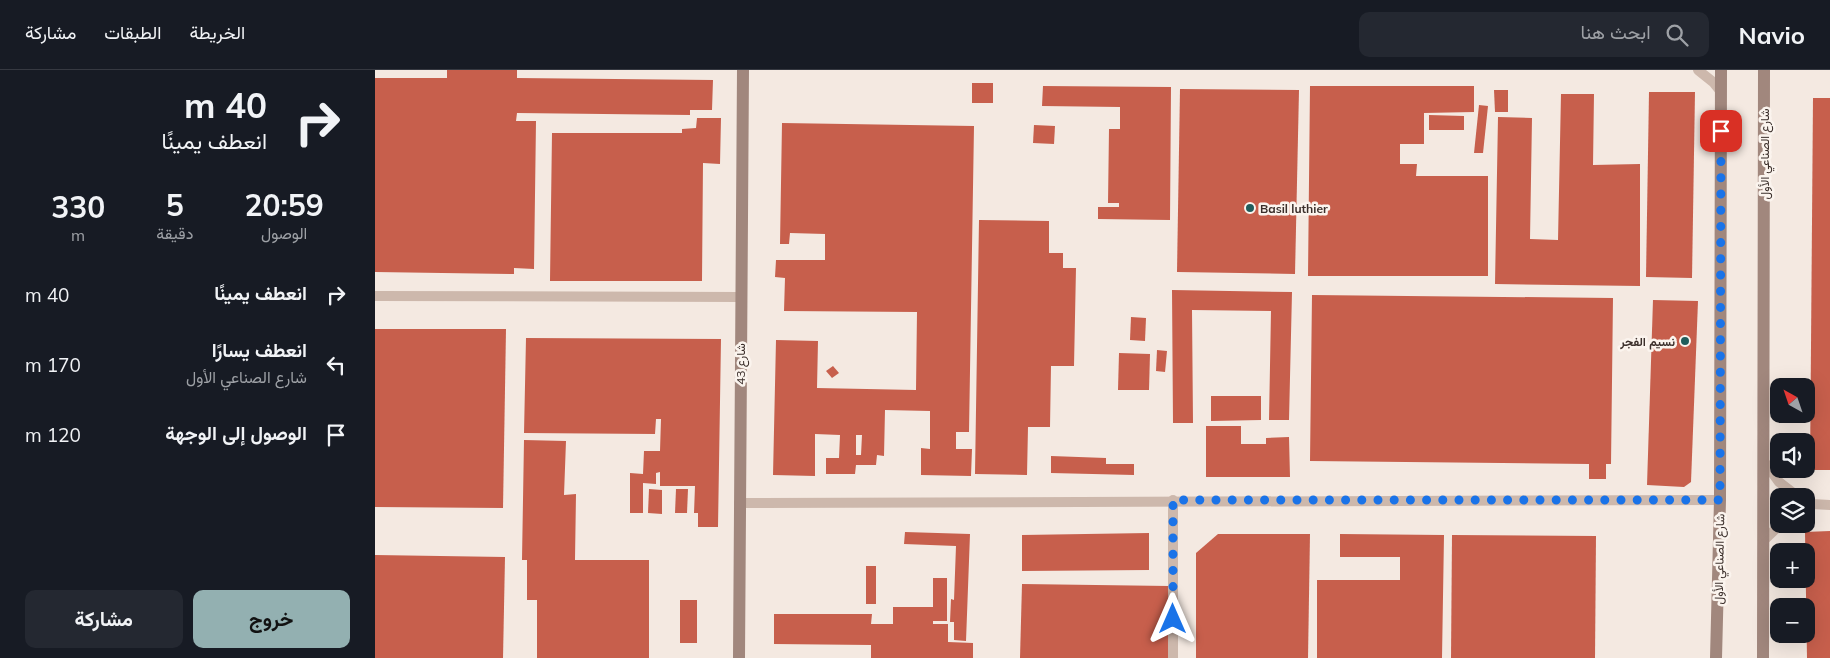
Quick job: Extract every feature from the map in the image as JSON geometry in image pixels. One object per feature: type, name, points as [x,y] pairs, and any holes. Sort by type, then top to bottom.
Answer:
[{"type":"main road","name":"شارع 43","points":[[739,658],[743,70]]},
{"type":"main road","name":"شارع الصناعي الأول","points":[[1716,658],[1720,500],[1721,70]]},
{"type":"main road","name":"شارع الصناعي الأول","points":[[1763,658],[1764,70]]},
{"type":"lane","points":[[1698,70],[1721,92]]},
{"type":"lane","points":[[375,296],[740,297]]},
{"type":"lane","points":[[1763,460],[1779,482],[1787,488]]},
{"type":"lane","points":[[1173,500],[1173,658]]},
{"type":"lane","points":[[739,503],[1173,500],[1720,500]]},
{"type":"lane","points":[[1815,504],[1830,505]]},
{"type":"lane","points":[[1763,541],[1771,533]]},
{"type":"building","points":[[447,70],[517,70],[517,78],[713,80],[712,110],[690,110],[690,115],[517,113],[516,121],[536,121],[534,269],[514,268],[514,274],[375,272],[375,78],[447,78]]},
{"type":"building","points":[[972,83],[993,83],[993,103],[972,103]]},
{"type":"building","points":[[1043,86],[1171,87],[1170,220],[1098,219],[1098,207],[1119,207],[1119,203],[1108,203],[1109,129],[1120,129],[1120,107],[1042,106]]},
{"type":"building","points":[[1310,86],[1474,86],[1474,112],[1424,113],[1424,144],[1400,144],[1400,164],[1417,164],[1416,176],[1488,176],[1488,276],[1308,276]]},
{"type":"building","points":[[1180,89],[1299,90],[1295,274],[1177,272]]},
{"type":"building","points":[[1494,90],[1508,90],[1508,112],[1495,112]]},
{"type":"building","points":[[1649,92],[1695,92],[1692,278],[1646,277]]},
{"type":"building","points":[[1561,94],[1594,94],[1593,165],[1640,164],[1640,286],[1495,284],[1498,117],[1532,118],[1530,239],[1558,240]]},
{"type":"building","points":[[1813,98],[1830,98],[1830,470],[1815,470],[1815,433],[1810,433],[1810,423],[1815,423],[1815,378],[1811,378]]},
{"type":"building","points":[[1479,105],[1488,106],[1483,153],[1474,153]]},
{"type":"building","points":[[1429,115],[1464,116],[1464,130],[1429,130]]},
{"type":"building","points":[[697,118],[721,118],[720,164],[703,163],[702,281],[550,281],[552,133],[682,133],[682,129],[696,128]]},
{"type":"building","points":[[782,123],[974,126],[969,432],[956,432],[956,449],[972,449],[971,476],[921,475],[921,448],[930,449],[930,411],[885,410],[884,456],[877,455],[876,465],[856,465],[855,474],[826,474],[826,458],[839,458],[840,435],[815,434],[815,476],[773,475],[776,340],[818,341],[817,388],[916,390],[917,312],[784,311],[785,278],[775,277],[776,260],[825,260],[825,234],[790,233],[789,244],[780,244]],"holes":[[[856,435],[862,435],[861,455],[856,455]]]},
{"type":"building","points":[[1034,125],[1055,126],[1054,144],[1033,143]]},
{"type":"building","points":[[979,220],[1049,221],[1049,253],[1063,253],[1063,268],[1076,268],[1074,366],[1051,366],[1050,427],[1028,427],[1027,475],[975,474]]},
{"type":"building","points":[[1172,290],[1292,292],[1289,420],[1269,420],[1271,311],[1192,310],[1193,423],[1173,423]]},
{"type":"building","points":[[1312,295],[1613,298],[1611,464],[1606,464],[1606,479],[1589,479],[1589,464],[1310,461]]},
{"type":"building","points":[[1653,300],[1698,301],[1691,482],[1684,487],[1647,485]]},
{"type":"building","points":[[1131,317],[1146,318],[1145,341],[1130,340]]},
{"type":"building","points":[[375,329],[506,329],[503,508],[375,507]]},
{"type":"building","points":[[526,338],[721,339],[718,527],[698,527],[698,513],[694,513],[695,486],[660,486],[660,472],[656,473],[656,484],[643,483],[643,513],[630,513],[630,473],[643,474],[644,451],[660,451],[661,419],[656,419],[655,434],[524,433]]},
{"type":"building","points":[[1157,350],[1167,351],[1165,372],[1156,371]]},
{"type":"building","points":[[1119,353],[1150,354],[1149,390],[1118,390]]},
{"type":"building","points":[[833,366],[839,373],[832,378],[826,371]]},
{"type":"building","points":[[1211,396],[1261,396],[1261,420],[1211,421]]},
{"type":"building","points":[[1206,426],[1241,426],[1241,444],[1266,444],[1266,438],[1289,437],[1290,477],[1206,477]]},
{"type":"building","points":[[524,440],[566,441],[564,495],[576,494],[575,560],[649,560],[649,658],[537,658],[537,600],[527,600],[527,560],[522,560]]},
{"type":"building","points":[[1051,456],[1106,458],[1106,464],[1134,464],[1134,475],[1051,473]]},
{"type":"building","points":[[649,489],[662,490],[662,514],[648,513]]},
{"type":"building","points":[[676,489],[688,489],[687,513],[675,513]]},
{"type":"building","points":[[1830,531],[1830,658],[1807,658],[1807,643],[1815,643],[1815,598],[1806,598],[1806,588],[1815,588],[1815,543],[1805,543],[1805,533]]},
{"type":"building","points":[[905,532],[970,534],[966,641],[954,640],[954,622],[950,622],[951,599],[954,600],[956,546],[904,544]]},
{"type":"building","points":[[1149,533],[1149,570],[1022,571],[1022,535]]},
{"type":"building","points":[[1218,534],[1310,534],[1308,658],[1196,658],[1196,553]]},
{"type":"building","points":[[1340,534],[1444,535],[1442,658],[1317,658],[1317,580],[1400,580],[1400,557],[1340,557]]},
{"type":"building","points":[[1452,535],[1596,536],[1595,658],[1451,658]]},
{"type":"building","points":[[375,555],[505,557],[503,658],[375,658]]},
{"type":"building","points":[[866,566],[876,566],[876,604],[866,604]]},
{"type":"building","points":[[933,578],[947,578],[947,621],[933,621],[933,624],[948,624],[948,642],[973,643],[973,658],[871,658],[871,645],[774,644],[774,614],[872,614],[871,624],[893,624],[893,607],[933,607]]},
{"type":"building","points":[[1022,584],[1169,586],[1168,658],[1020,658]]},
{"type":"building","points":[[680,600],[697,600],[697,643],[680,643]]},
{"type":"place","name":"Basil luthier","points":[[1250,208]]},
{"type":"place","name":"نسيم الفجر","points":[[1685,341]]},
{"type":"route","points":[[1173,619],[1173,500],[1720,500],[1721,131]]}]
